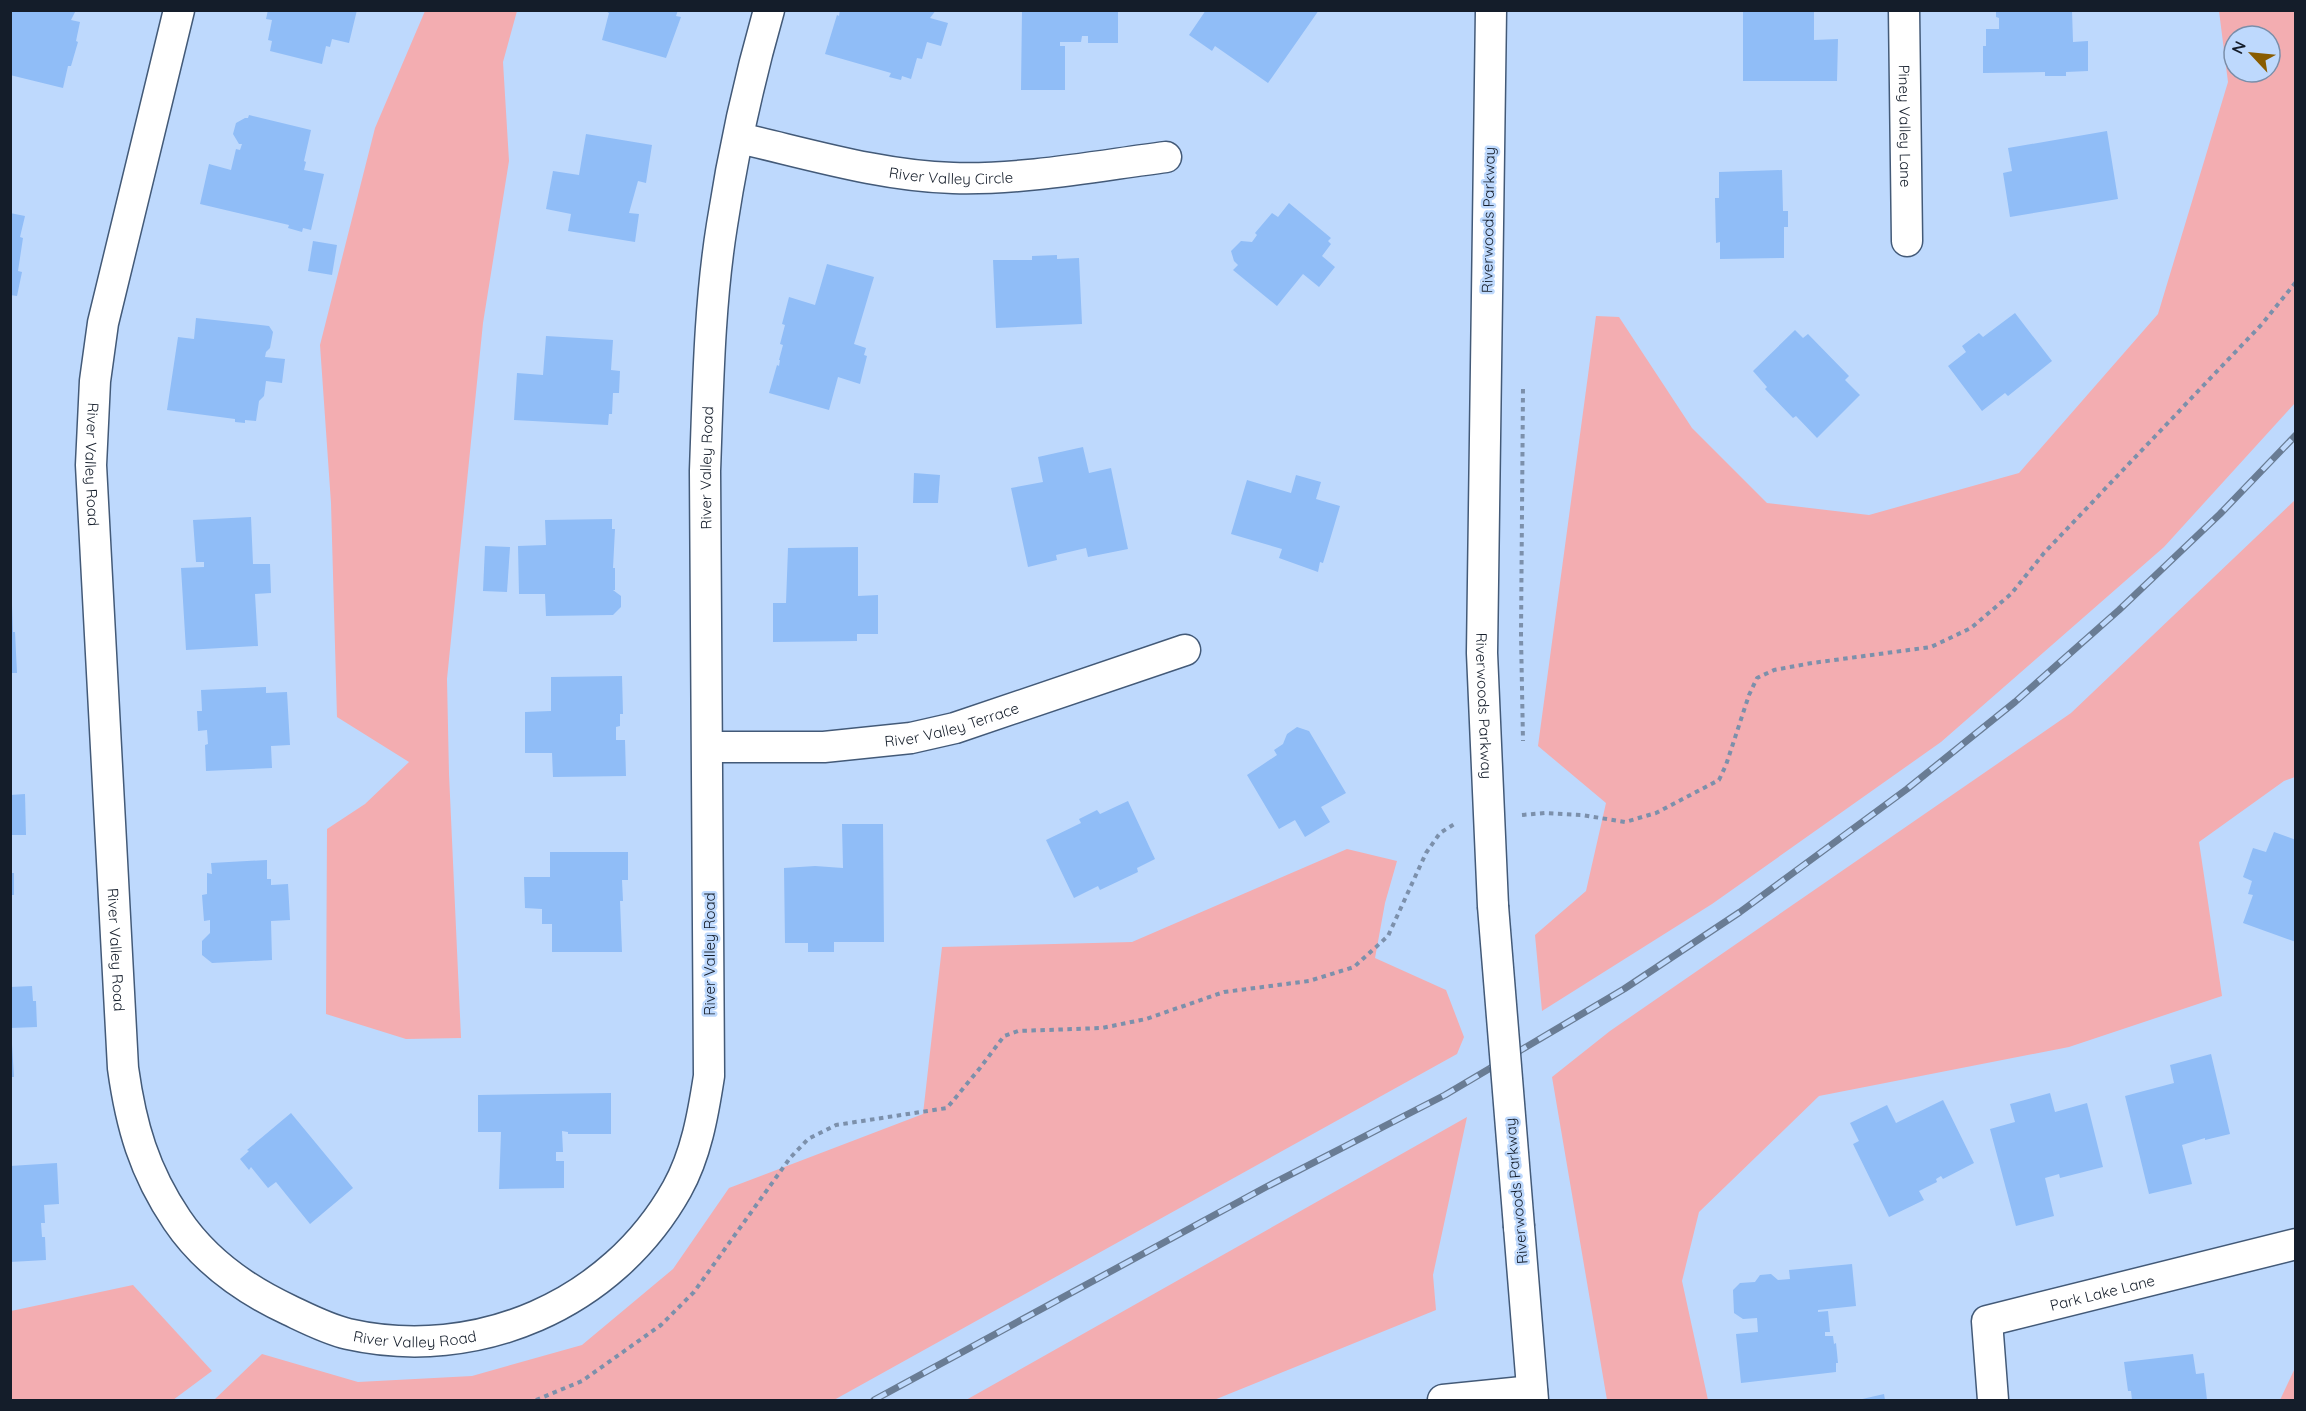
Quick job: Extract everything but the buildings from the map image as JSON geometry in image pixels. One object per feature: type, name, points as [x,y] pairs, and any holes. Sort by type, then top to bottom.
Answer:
[{"type":"street","name":"River Valley Road","points":[[180,10],[103,323],[95,381],[91,465],[123,1068],[133,1129],[147,1166],[178,1222],[223,1269],[257,1294],[315,1323],[346,1334],[415,1342],[448,1341],[487,1334],[526,1321],[596,1283],[630,1252],[656,1220],[678,1188],[693,1153],[709,1076],[705,471],[708,377],[722,226],[756,55],[769,10]]},
{"type":"street","name":"Riverwoods Parkway","points":[[1491,10],[1482,653],[1493,906],[1532,1396]]},
{"type":"street","name":"Piney Valley Lane","points":[[1904,10],[1907,241]]},
{"type":"street","name":"River Valley Circle","points":[[739,138],[877,170],[954,178],[1021,175],[1166,157]]},
{"type":"street","name":"River Valley Terrace","points":[[708,747],[824,747],[911,738],[955,728],[1185,650]]},
{"type":"street","name":"Park Lake Lane","points":[[1993,1401],[1987,1321],[2295,1244]]},
{"type":"street","points":[[1443,1401],[1532,1396]]},
{"type":"path","points":[[536,1401],[582,1380],[661,1325],[694,1292],[790,1158],[808,1139],[836,1125],[947,1108],[1004,1036],[1018,1031],[1102,1028],[1146,1019],[1224,992],[1310,981],[1354,968],[1388,936],[1426,853],[1440,833],[1455,823],[1488,817],[1545,813],[1582,815],[1625,822],[1656,813],[1719,780],[1757,678],[1774,670],[1802,665],[1931,647],[1971,628],[2010,594],[2044,553],[2262,324],[2295,282]]},
{"type":"path","points":[[1523,377],[1521,635],[1523,743]]},
{"type":"path","points":[[1524,803],[1524,815]]},
{"type":"shaded area","points":[[425,11],[517,11],[503,62],[509,161],[483,323],[447,679],[461,1038],[406,1039],[326,1014],[327,829],[365,804],[409,762],[337,717],[331,503],[320,345],[375,128]]},
{"type":"shaded area","points":[[2219,11],[2295,11],[2295,403],[2164,547],[1941,742],[1712,904],[1542,1011],[1535,935],[1586,891],[1606,803],[1538,746],[1596,316],[1619,317],[1692,428],[1767,503],[1869,515],[2019,473],[2158,314],[2227,84],[2282,84],[2282,24],[2222,24],[2222,35]]},
{"type":"shaded area","points":[[2295,500],[2295,777],[2284,781],[2199,842],[2222,996],[2069,1047],[1819,1096],[1699,1212],[1682,1281],[1708,1400],[1607,1400],[1552,1077],[1610,1031],[2071,713]]},
{"type":"shaded area","points":[[1347,849],[1397,861],[1385,903],[1375,958],[1446,990],[1464,1037],[1457,1054],[834,1400],[214,1400],[262,1354],[358,1382],[472,1376],[582,1345],[673,1269],[729,1188],[923,1114],[942,947],[1132,942]]},
{"type":"shaded area","points":[[1467,1117],[1433,1275],[1436,1310],[1214,1400],[966,1400]]},
{"type":"shaded area","points":[[133,1285],[212,1371],[173,1400],[11,1400],[11,1311]]},
{"type":"shaded area","points":[[2295,1368],[2295,1400],[2280,1400]]},
{"type":"railway","points":[[874,1400],[1266,1187],[1445,1095],[1624,989],[1740,912],[1907,789],[2015,702],[2119,610],[2220,514],[2296,435]]}]
